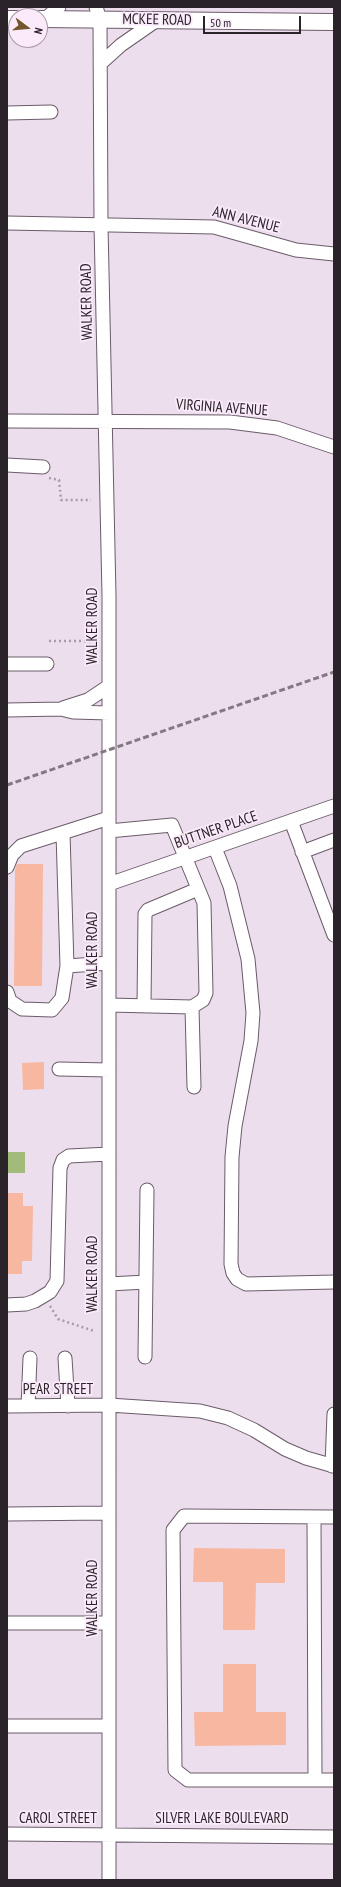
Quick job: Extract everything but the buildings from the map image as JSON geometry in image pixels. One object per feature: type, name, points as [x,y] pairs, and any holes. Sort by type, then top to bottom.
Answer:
[{"type":"main road","name":"MCKEE ROAD","points":[[48,18],[100,11],[157,20],[334,22]]},
{"type":"street","points":[[48,15],[59,7]]},
{"type":"street","name":"WALKER ROAD","points":[[100,11],[101,225],[109,686],[109,1880]]},
{"type":"street","points":[[100,64],[121,45],[157,20]]},
{"type":"street","points":[[7,112],[51,112]]},
{"type":"street","name":"ANN AVENUE","points":[[7,223],[214,227],[296,250],[334,254]]},
{"type":"street","name":"VIRGINIA AVENUE","points":[[7,421],[207,421],[256,424],[277,428],[334,447]]},
{"type":"street","points":[[7,465],[46,472]]},
{"type":"street","points":[[7,664],[47,664]]},
{"type":"street","points":[[61,709],[88,700],[109,686]]},
{"type":"street","points":[[7,710],[61,709],[72,712],[109,713]]},
{"type":"street","name":"BUTTNER PLACE","points":[[109,884],[334,806]]},
{"type":"street","points":[[291,821],[334,935]]},
{"type":"street","points":[[7,867],[12,855],[21,846],[63,832],[109,825],[172,825],[204,903],[206,993],[203,1000],[192,1006],[109,1005]]},
{"type":"street","points":[[7,992],[10,1001],[22,1009],[52,1010],[62,998],[67,966],[63,832]]},
{"type":"street","points":[[302,852],[334,840]]},
{"type":"street","points":[[214,848],[230,886],[248,959],[253,1013],[250,1041],[235,1126],[232,1156],[231,1264],[233,1273],[237,1279],[246,1284],[334,1282]]},
{"type":"street","points":[[144,1006],[145,914],[148,910],[198,889]]},
{"type":"street","points":[[67,966],[109,963]]},
{"type":"street","points":[[192,1006],[194,1087]]},
{"type":"street","points":[[59,1069],[109,1070]]},
{"type":"street","points":[[7,1304],[26,1304],[35,1301],[50,1292],[57,1280],[60,1168],[63,1160],[68,1156],[109,1154]]},
{"type":"street","points":[[145,1357],[147,1190]]},
{"type":"street","points":[[109,1284],[146,1282]]},
{"type":"street","points":[[28,1406],[30,1358]]},
{"type":"street","points":[[65,1358],[68,1406]]},
{"type":"street","name":"PEAR STREET","points":[[7,1406],[109,1405],[200,1411],[228,1418],[254,1430],[285,1449],[306,1458],[333,1466]]},
{"type":"street","points":[[333,1466],[334,1414]]},
{"type":"street","points":[[7,1514],[109,1513]]},
{"type":"street","points":[[334,1517],[184,1516],[173,1530],[174,1770],[188,1780],[334,1780]]},
{"type":"street","points":[[314,1517],[314,1780]]},
{"type":"street","points":[[7,1623],[109,1623]]},
{"type":"street","points":[[7,1726],[109,1726]]},
{"type":"street","name":"CAROL STREET","points":[[7,1834],[110,1835]]},
{"type":"street","name":"SILVER LAKE BOULEVARD","points":[[110,1835],[334,1837]]},
{"type":"path","points":[[46,472],[59,480],[61,484],[61,500],[91,500]]},
{"type":"path","points":[[49,641],[93,641]]},
{"type":"path","points":[[48,1304],[58,1319],[94,1331]]},
{"type":"green space","points":[[7,1152],[25,1152],[25,1173],[8,1173],[8,1185]]},
{"type":"railway","points":[[7,785],[334,672]]}]
